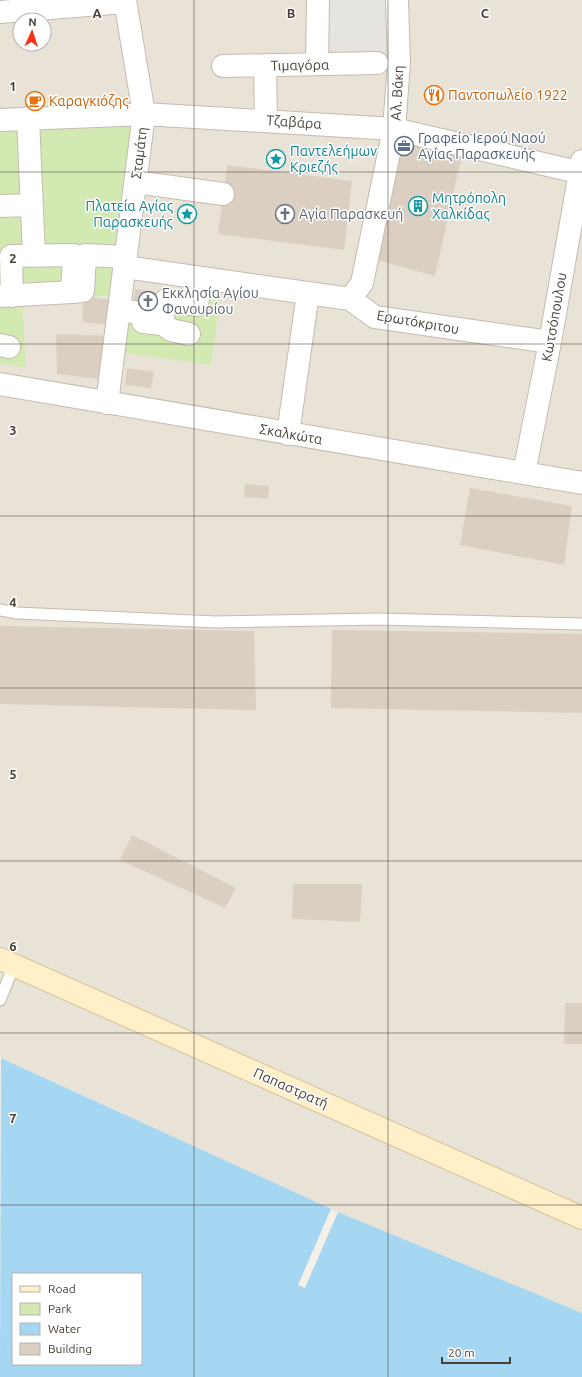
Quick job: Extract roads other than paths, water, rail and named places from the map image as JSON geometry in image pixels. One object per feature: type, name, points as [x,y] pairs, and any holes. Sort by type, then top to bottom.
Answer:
[{"type":"street","points":[[317,64],[318,0]]},
{"type":"street","name":"Αλ. Βάκη","points":[[350,299],[362,283],[394,129],[399,63],[398,0]]},
{"type":"street","points":[[0,12],[125,1]]},
{"type":"street","name":"Σταμάτη","points":[[107,403],[144,114],[125,1]]},
{"type":"street","name":"Τιμαγόρα","points":[[223,66],[377,63]]},
{"type":"street","points":[[265,65],[266,120]]},
{"type":"street","name":"Τζαβάρα","points":[[0,120],[144,114],[266,120],[394,129],[581,169]]},
{"type":"street","points":[[28,118],[34,256]]},
{"type":"street","name":"Κωτσόπουλου","points":[[524,473],[550,342],[581,169]]},
{"type":"street","points":[[135,182],[223,194]]},
{"type":"street","points":[[0,206],[32,204]]},
{"type":"street","points":[[74,255],[72,292],[6,296],[11,256],[74,255]]},
{"type":"street","name":"Ερωτόκριτου","points":[[72,292],[83,291],[85,255],[201,278],[350,299],[374,317],[550,342]]},
{"type":"street","points":[[119,314],[162,324],[171,330],[191,332],[201,278]]},
{"type":"street","points":[[288,434],[308,293]]},
{"type":"street","points":[[119,314],[164,316],[166,300],[196,305]]},
{"type":"street","name":"Σκαλκώτα","points":[[0,384],[582,483]]},
{"type":"street","name":"Παπαστρατή","points":[[7,962],[582,1218]]},
{"type":"lane","points":[[0,610],[18,613],[216,622],[380,619],[582,624]]},
{"type":"lane","points":[[0,1000],[7,962]]},
{"type":"water","points":[[1,1058],[338,1212],[582,1313],[582,1377],[0,1377]]},
{"type":"place","name":"Παντοπωλείο 1922","points":[[434,95]]},
{"type":"place","name":"Καραγκιόζης","points":[[35,101]]},
{"type":"place","name":"Γραφείο Ιερού Ναού Αγίας Παρασκευής","points":[[404,146]]},
{"type":"place","name":"Παντελεήμων Κριεζής","points":[[276,159]]},
{"type":"place","name":"Μητρόπολη Χαλκίδας","points":[[418,206]]},
{"type":"place","name":"Πλατεία Αγίας Παρασκευής","points":[[187,214]]},
{"type":"place","name":"Αγία Παρασκευή","points":[[285,214]]},
{"type":"place","name":"Εκκλησία Αγίου Φανουρίου","points":[[148,301]]}]
